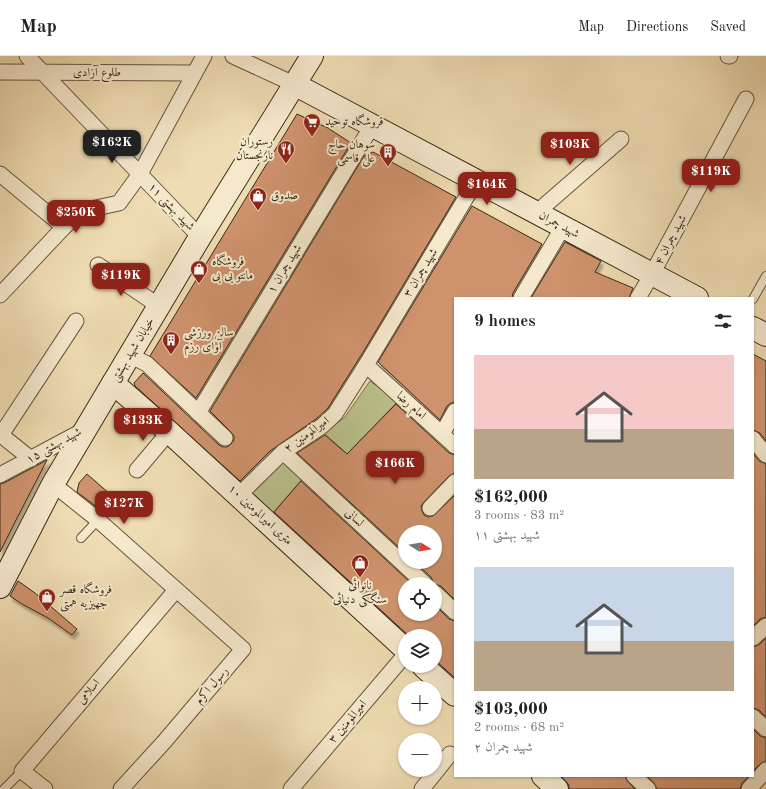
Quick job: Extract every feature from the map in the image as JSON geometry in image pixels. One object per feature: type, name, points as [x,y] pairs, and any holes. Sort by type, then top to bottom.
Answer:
[{"type":"street","name":"شهید بهشتی ۱۱","points":[[27,56],[200,237]]},
{"type":"street","points":[[0,295],[64,227],[82,211],[120,203],[140,174],[204,56]]},
{"type":"street","points":[[233,56],[294,84]]},
{"type":"street","name":"خیابان شهید بهشتی","points":[[0,587],[53,484],[200,237],[312,56]]},
{"type":"street","name":"طلوع آزادی","points":[[0,72],[194,73]]},
{"type":"street","name":"شهید چمران","points":[[294,84],[695,297]]},
{"type":"street","name":"شهید چمران ۴","points":[[639,297],[746,99]]},
{"type":"street","name":"شهید چمران ۱","points":[[198,413],[372,126]]},
{"type":"street","points":[[536,213],[621,139]]},
{"type":"street","points":[[0,174],[64,227]]},
{"type":"street","name":"شهید چمران ۳","points":[[366,365],[476,181]]},
{"type":"street","points":[[522,297],[563,227]]},
{"type":"street","points":[[98,265],[159,306]]},
{"type":"street","points":[[31,459],[1,435],[76,321]]},
{"type":"street","points":[[754,329],[766,335]]},
{"type":"street","points":[[129,355],[147,364],[225,438]]},
{"type":"street","name":"امام رضا","points":[[366,365],[454,445]]},
{"type":"street","name":"امیرالمومنین ۲","points":[[238,496],[283,452],[322,426],[335,414],[366,365]]},
{"type":"street","name":"۱۰ متری امیرالمومنین","points":[[113,383],[169,432],[398,643]]},
{"type":"street","points":[[442,434],[454,413]]},
{"type":"street","name":"شهید بهشتی ۱۵","points":[[0,475],[86,428]]},
{"type":"street","points":[[137,470],[169,432]]},
{"type":"street","points":[[754,440],[766,455]]},
{"type":"street","name":"لسانی","points":[[283,452],[417,577]]},
{"type":"street","points":[[430,508],[454,483]]},
{"type":"street","points":[[53,484],[98,520],[176,590]]},
{"type":"street","name":"اسلامی","points":[[22,771],[176,590]]},
{"type":"street","name":"رسول اکرم","points":[[121,789],[164,742],[243,648],[176,590]]},
{"type":"street","points":[[442,600],[454,611]]},
{"type":"street","points":[[754,637],[766,626]]},
{"type":"street","name":"امیرالمومنین ۳","points":[[291,789],[398,663]]},
{"type":"street","points":[[431,673],[454,694]]},
{"type":"street","points":[[754,718],[766,729]]},
{"type":"street","points":[[422,789],[450,754]]},
{"type":"street","points":[[749,789],[766,770]]},
{"type":"street","points":[[22,771],[45,789]]},
{"type":"street","points":[[544,777],[557,789]]},
{"type":"street","points":[[635,777],[648,789]]},
{"type":"lane","points":[[754,298],[766,276]]},
{"type":"lane","points":[[82,538],[98,520]]},
{"type":"lane","points":[[4,789],[22,771]]},
{"type":"green space","points":[[370,381],[398,401],[347,454],[324,433],[345,417]]},
{"type":"green space","points":[[285,461],[303,478],[273,513],[251,493]]},
{"type":"building","points":[[297,114],[328,128],[351,143],[196,398],[150,356]]},
{"type":"building","points":[[373,152],[456,197],[328,408],[316,419],[270,451],[240,481],[135,386],[134,383],[143,373],[219,445],[227,447],[231,444],[234,440],[234,436],[210,411],[364,156]]},
{"type":"building","points":[[472,206],[542,244],[513,293],[512,297],[454,297],[454,402],[447,406],[440,420],[378,362]]},
{"type":"building","points":[[565,242],[601,261],[595,272],[633,288],[629,297],[532,297]]},
{"type":"building","points":[[754,355],[766,361],[766,441],[760,433],[754,430]]},
{"type":"building","points":[[396,404],[449,453],[454,455],[454,474],[449,476],[421,506],[424,515],[428,517],[433,516],[454,496],[454,599],[442,587],[442,577],[431,577],[422,569],[442,569],[442,525],[398,525],[398,547],[297,453],[325,435],[347,454]]},
{"type":"building","points":[[754,454],[759,461],[766,464],[766,617],[760,619],[754,625]]},
{"type":"building","points":[[47,460],[0,552],[0,484]]},
{"type":"building","points":[[87,474],[111,495],[98,508],[77,492],[79,483]]},
{"type":"building","points":[[301,481],[404,577],[398,577],[398,621],[442,621],[442,612],[449,619],[454,621],[454,677],[442,666],[442,629],[401,629],[274,512]]},
{"type":"building","name":"فروشگاه قصر جهیزیه همتی","points":[[18,581],[35,593],[77,629],[72,635],[48,618],[10,596]]},
{"type":"building","points":[[766,638],[766,717],[759,710],[754,708],[754,647],[759,645]]},
{"type":"building","points":[[754,730],[760,736],[766,738],[766,761],[754,770]]},
{"type":"building","points":[[562,777],[626,777],[635,789],[569,789],[569,785]]},
{"type":"building","points":[[648,777],[748,777],[742,783],[740,789],[657,789]]},
{"type":"place","name":"فروشگاه توحید","points":[[312,137]]},
{"type":"place","name":"رستوران نارنجستان","points":[[286,164]]},
{"type":"place","name":"سوهان حاج علی قاسمی","points":[[388,167]]},
{"type":"place","name":"صدوق","points":[[258,211]]},
{"type":"place","name":"فروشگاه مانتو بی بی","points":[[199,284]]},
{"type":"place","name":"سالن ورزشی آوای رزم","points":[[171,355]]},
{"type":"place","name":"نانوائی سنگکی دنیائی","points":[[360,578]]},
{"type":"place","name":"فروشگاه قصر جهیزیه همتی","points":[[47,612]]}]
